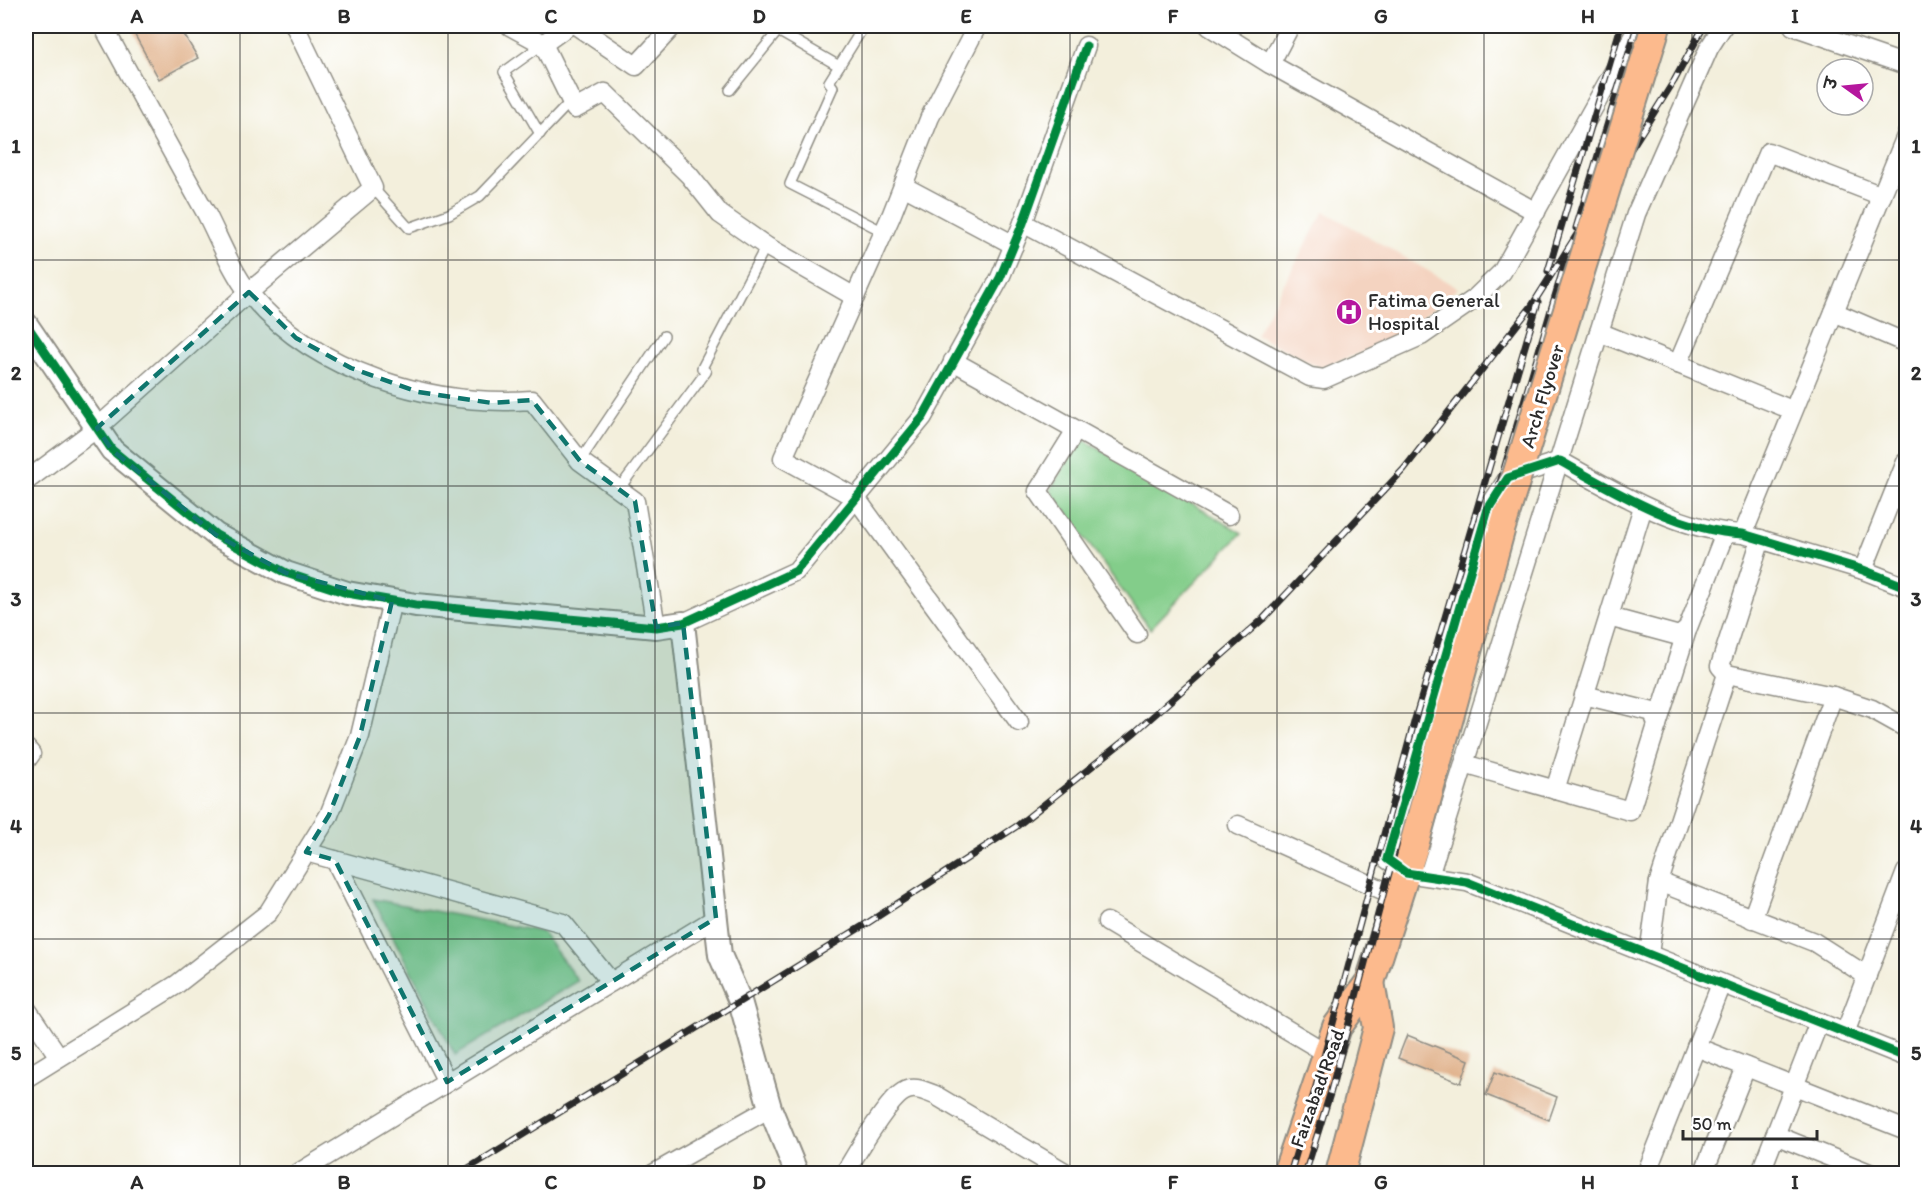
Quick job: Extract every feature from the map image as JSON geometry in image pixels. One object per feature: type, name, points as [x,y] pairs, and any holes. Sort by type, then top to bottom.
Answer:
[{"type":"main road","name":"Arch Flyover","points":[[1411,882],[1414,845],[1501,527],[1656,26]]},
{"type":"main road","name":"Faizabad Road","points":[[1287,1173],[1337,1027],[1371,982],[1411,882]]},
{"type":"main road","points":[[1340,1173],[1378,1028],[1371,982]]},
{"type":"street","points":[[103,26],[249,292],[296,338],[351,368],[417,392],[492,403],[532,400],[580,461],[635,501],[656,627]]},
{"type":"street","points":[[26,481],[97,428],[249,292],[373,188],[295,26]]},
{"type":"street","points":[[510,26],[543,44],[575,109],[605,93],[689,175],[720,214],[766,246],[855,297]]},
{"type":"street","points":[[543,44],[568,26]]},
{"type":"street","points":[[577,26],[636,66],[673,26]]},
{"type":"street","points":[[1209,26],[1270,64],[1536,212]]},
{"type":"street","points":[[1270,64],[1290,26]]},
{"type":"street","points":[[1023,224],[1310,377],[1324,379],[1421,336],[1473,300],[1502,272],[1639,26]]},
{"type":"street","points":[[1411,882],[1464,764],[1636,214],[1709,48],[1723,26]]},
{"type":"street","points":[[1793,26],[1835,32],[1906,65]]},
{"type":"street","points":[[970,28],[930,117],[884,232],[783,458],[856,498],[1019,722]]},
{"type":"street","points":[[26,324],[112,450],[216,535],[286,573],[347,592],[392,601],[656,627],[683,623],[796,571],[923,417],[1000,278],[1023,224],[1086,46]]},
{"type":"street","points":[[1464,764],[1630,811],[1687,630],[1792,410],[1906,136]]},
{"type":"street","points":[[1678,364],[1768,152],[1882,196]]},
{"type":"street","points":[[903,187],[1014,244]]},
{"type":"street","points":[[1834,312],[1906,343]]},
{"type":"street","points":[[1599,332],[1792,410]]},
{"type":"street","points":[[953,362],[1229,515]]},
{"type":"street","points":[[1076,430],[1038,491],[1137,634]]},
{"type":"street","points":[[1411,882],[1387,859],[1488,509],[1508,478],[1560,461],[1643,507],[1863,570],[1906,587]]},
{"type":"street","points":[[1863,570],[1906,462]]},
{"type":"street","points":[[1555,790],[1643,507]]},
{"type":"street","points":[[1761,539],[1720,666],[1727,674],[1833,696],[1872,709],[1906,728]]},
{"type":"street","points":[[26,1078],[176,985],[268,913],[329,815],[360,736],[392,601]]},
{"type":"street","points":[[1608,617],[1679,636],[1687,630]]},
{"type":"street","points":[[683,623],[720,955],[740,1001],[770,1108],[797,1173]]},
{"type":"street","points":[[1649,954],[1659,882],[1727,674]]},
{"type":"street","points":[[1584,695],[1653,712],[1657,725]]},
{"type":"street","points":[[1752,919],[1833,696]]},
{"type":"street","points":[[26,748],[31,754],[26,761]]},
{"type":"street","points":[[1238,825],[1411,882],[1467,882],[1845,1033],[1906,1054]]},
{"type":"street","points":[[306,852],[563,923],[611,982]]},
{"type":"street","points":[[335,860],[447,1082]]},
{"type":"street","points":[[1845,1033],[1906,872]]},
{"type":"street","points":[[1659,882],[1814,942],[1867,976]]},
{"type":"street","points":[[297,1173],[716,918]]},
{"type":"street","points":[[1107,922],[1328,1054]]},
{"type":"street","points":[[1646,1173],[1721,984]]},
{"type":"street","points":[[26,1008],[59,1057]]},
{"type":"street","points":[[1760,1173],[1819,1022]]},
{"type":"street","points":[[1696,1047],[1906,1130]]},
{"type":"street","points":[[1703,1173],[1746,1067]]},
{"type":"street","points":[[844,1173],[892,1102],[903,1092],[917,1088],[935,1095],[1068,1173]]},
{"type":"street","points":[[653,1173],[770,1108]]},
{"type":"street","points":[[1775,1135],[1872,1173]]},
{"type":"lane","points":[[864,26],[829,82],[833,87],[790,184],[884,232]]},
{"type":"lane","points":[[730,90],[778,31],[839,66]]},
{"type":"lane","points":[[540,134],[504,72],[543,44]]},
{"type":"lane","points":[[373,188],[410,228],[449,214],[480,196],[571,101]]},
{"type":"lane","points":[[619,489],[706,372],[702,368],[766,246]]},
{"type":"lane","points":[[580,461],[664,336]]},
{"type":"highlighted area","points":[[249,292],[296,338],[351,368],[418,392],[492,403],[532,400],[580,461],[635,501],[656,627],[683,623],[716,918],[447,1082],[335,860],[306,852],[329,815],[360,736],[392,601],[286,573],[216,535],[112,450],[97,428]]},
{"type":"shaded area","name":"Fatima General Hospital","points":[[1324,211],[1458,288],[1391,341],[1321,368],[1256,335]]},
{"type":"green space","points":[[1081,438],[1242,533],[1150,629],[1050,490]]},
{"type":"green space","points":[[373,899],[542,932],[578,981],[455,1055]]},
{"type":"building","points":[[130,26],[179,26],[198,58],[159,79]]},
{"type":"building","points":[[1407,1035],[1469,1060],[1461,1083],[1398,1058]]},
{"type":"building","points":[[1495,1072],[1557,1097],[1549,1120],[1486,1095]]},
{"type":"railway","points":[[1548,271],[1621,26]]},
{"type":"railway","points":[[1576,228],[1637,26]]},
{"type":"railway","points":[[459,1174],[866,924],[1017,826],[1135,732],[1263,619],[1404,469],[1531,307],[1674,81],[1704,26]]},
{"type":"railway","points":[[1305,1174],[1330,1094],[1429,723],[1566,259]]},
{"type":"railway","points":[[1290,1174],[1315,1090],[1415,719],[1538,302]]},
{"type":"cycle path","points":[[26,324],[112,450],[216,535],[286,573],[347,593],[416,605],[656,627],[683,623],[796,571],[923,417],[1000,278],[1023,223],[1086,46]]},
{"type":"cycle path","points":[[1906,587],[1863,570],[1743,534],[1695,526],[1648,508],[1560,461],[1508,478],[1488,509],[1387,859],[1406,873],[1467,882],[1906,1057]]},
{"type":"place","name":"Fatima General Hospital","points":[[1349,312]]}]
